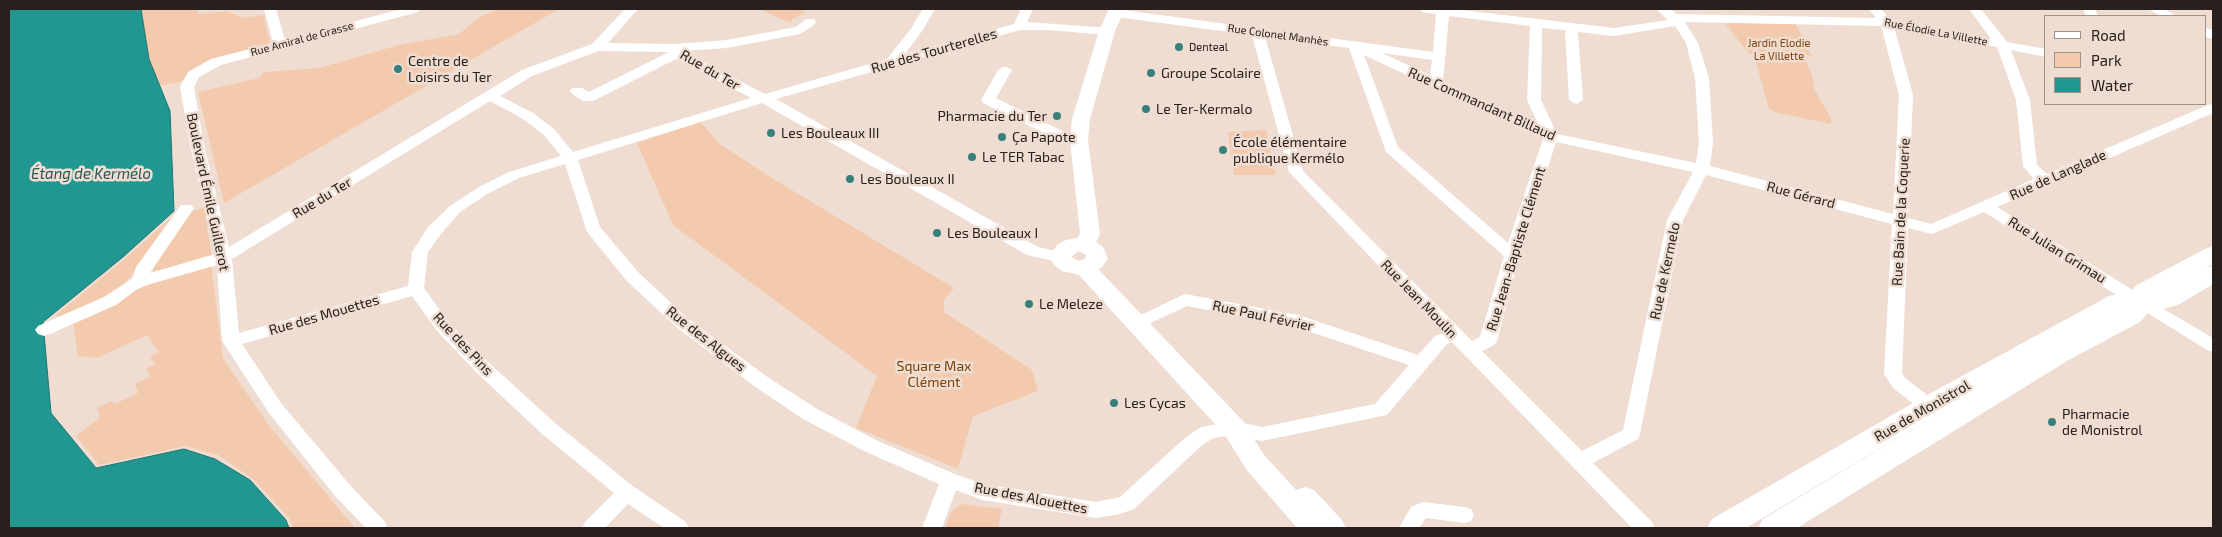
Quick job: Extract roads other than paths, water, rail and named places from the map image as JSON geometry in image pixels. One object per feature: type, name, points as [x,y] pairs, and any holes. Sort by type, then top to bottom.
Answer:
[{"type":"main road","name":"Rue de Monistrol","points":[[1773,528],[2058,354],[2131,316],[2141,302],[2144,292],[2213,254]]},
{"type":"main road","name":"Rue de Monistrol","points":[[1722,528],[1929,406],[2112,305],[2169,299],[2213,274]]},
{"type":"street","points":[[270,9],[280,44]]},
{"type":"street","name":"Rue Amiral de Grasse","points":[[193,75],[216,62],[390,12],[414,9]]},
{"type":"street","points":[[597,47],[632,9]]},
{"type":"street","points":[[892,62],[916,31],[929,9]]},
{"type":"street","points":[[1019,26],[1027,9]]},
{"type":"street","name":"Rue Élodie La Villette","points":[[1426,9],[1506,14],[1536,23],[1614,32],[1677,20],[1886,22],[2044,53]]},
{"type":"street","name":"Rue de Kermelo","points":[[1580,461],[1631,434],[1676,220],[1702,169],[1706,143],[1702,78],[1692,43],[1677,20],[1662,9]]},
{"type":"street","name":"Rue Bain de la Coquerie","points":[[1875,9],[1886,22],[1906,95],[1893,374],[1899,383],[1929,406]]},
{"type":"street","points":[[1975,9],[2002,44],[2023,100],[2030,166],[2045,180]]},
{"type":"street","points":[[2154,9],[2169,15]]},
{"type":"street","points":[[1436,84],[1445,10]]},
{"type":"street","points":[[1084,244],[1090,234],[1079,140],[1081,119],[1087,93],[1107,31],[1116,11]]},
{"type":"street","name":"Rue Colonel Manhès","points":[[1116,11],[1440,56]]},
{"type":"street","points":[[577,91],[588,98],[676,51],[727,44],[800,30],[810,22]]},
{"type":"street","points":[[1536,23],[1534,100],[1551,137]]},
{"type":"street","name":"Rue des Tourterelles","points":[[764,99],[1019,26],[1048,26],[1107,31]]},
{"type":"street","points":[[1571,27],[1576,100]]},
{"type":"street","points":[[916,31],[934,50]]},
{"type":"street","name":"Rue Jean Moulin","points":[[1257,32],[1296,172],[1645,528]]},
{"type":"street","points":[[1354,45],[1391,149],[1512,256]]},
{"type":"street","name":"Rue Commandant Billaud","points":[[1354,45],[1551,137],[1702,169]]},
{"type":"street","name":"Rue du Ter","points":[[44,330],[110,301],[130,286],[224,257],[527,73],[597,47],[676,51],[1004,236],[1033,251],[1060,257]]},
{"type":"street","points":[[1005,70],[988,100],[1059,135],[1079,140]]},
{"type":"street","name":"Boulevard Émile Guillerot","points":[[193,75],[187,87],[190,109],[224,257],[231,341],[275,408],[342,490],[378,528]]},
{"type":"street","name":"Rue des Algues","points":[[490,96],[528,116],[549,132],[570,158],[593,228],[632,276],[681,322],[760,382],[810,414],[871,446],[950,480]]},
{"type":"street","points":[[416,289],[420,252],[434,231],[455,209],[484,190],[514,176],[764,99]]},
{"type":"street","name":"Rue de Langlade","points":[[1901,221],[1932,229],[2209,108]]},
{"type":"street","name":"Rue Jean-Baptiste Clément","points":[[1469,349],[1488,341],[1512,256],[1551,137]]},
{"type":"street","name":"Rue Gérard","points":[[1702,169],[1901,221]]},
{"type":"street","name":"Rue Julian Grimau","points":[[1986,207],[2213,346]]},
{"type":"street","points":[[141,282],[142,271],[186,208]]},
{"type":"street","points":[[1084,244],[1094,248],[1098,256],[1094,263],[1085,268],[1069,266],[1060,257],[1068,247],[1084,244]]},
{"type":"street","points":[[1085,268],[1237,432],[1266,455],[1334,528]]},
{"type":"street","name":"Rue des Mouettes","points":[[231,341],[416,289]]},
{"type":"street","name":"Rue des Pins","points":[[416,289],[444,328],[548,428],[627,493],[679,528]]},
{"type":"street","name":"Rue Paul Février","points":[[1136,324],[1185,300],[1298,321],[1420,362]]},
{"type":"street","points":[[1237,432],[1262,434],[1381,410],[1420,362],[1441,340],[1454,335]]},
{"type":"street","name":"Rue des Alouettes","points":[[950,480],[982,492],[1096,510],[1113,508],[1127,503],[1200,437],[1208,432],[1237,432]]},
{"type":"street","points":[[1237,432],[1255,462],[1313,528]]},
{"type":"street","points":[[932,528],[950,480]]},
{"type":"street","points":[[592,528],[627,493]]},
{"type":"street","points":[[1409,528],[1418,513],[1423,510],[1464,515]]},
{"type":"water","name":"Étang de Kermélo","points":[[9,9],[141,9],[149,59],[170,111],[174,211],[123,257],[43,322],[51,413],[96,468],[184,449],[215,459],[250,480],[286,520],[289,528],[9,528]]},
{"type":"place","name":"Denteal","points":[[1179,47]]},
{"type":"place","name":"Centre de Loisirs du Ter","points":[[398,69]]},
{"type":"place","name":"Groupe Scolaire","points":[[1151,73]]},
{"type":"place","name":"Le Ter-Kermalo","points":[[1146,109]]},
{"type":"place","name":"Pharmacie du Ter","points":[[1057,116]]},
{"type":"place","name":"Les Bouleaux III","points":[[771,133]]},
{"type":"place","name":"Ça Papote","points":[[1002,137]]},
{"type":"place","name":"École élémentaire publique Kermélo","points":[[1223,150]]},
{"type":"place","name":"Le TER Tabac","points":[[972,157]]},
{"type":"place","name":"Les Bouleaux II","points":[[850,179]]},
{"type":"place","name":"Les Bouleaux I","points":[[937,233]]},
{"type":"place","name":"Le Meleze","points":[[1029,304]]},
{"type":"place","name":"Les Cycas","points":[[1114,403]]},
{"type":"place","name":"Pharmacie de Monistrol","points":[[2052,422]]},
{"type":"park label","name":"Jardin Elodie La Villette","points":[[1779,49]]},
{"type":"park label","name":"Square Max Clément","points":[[934,374]]}]
